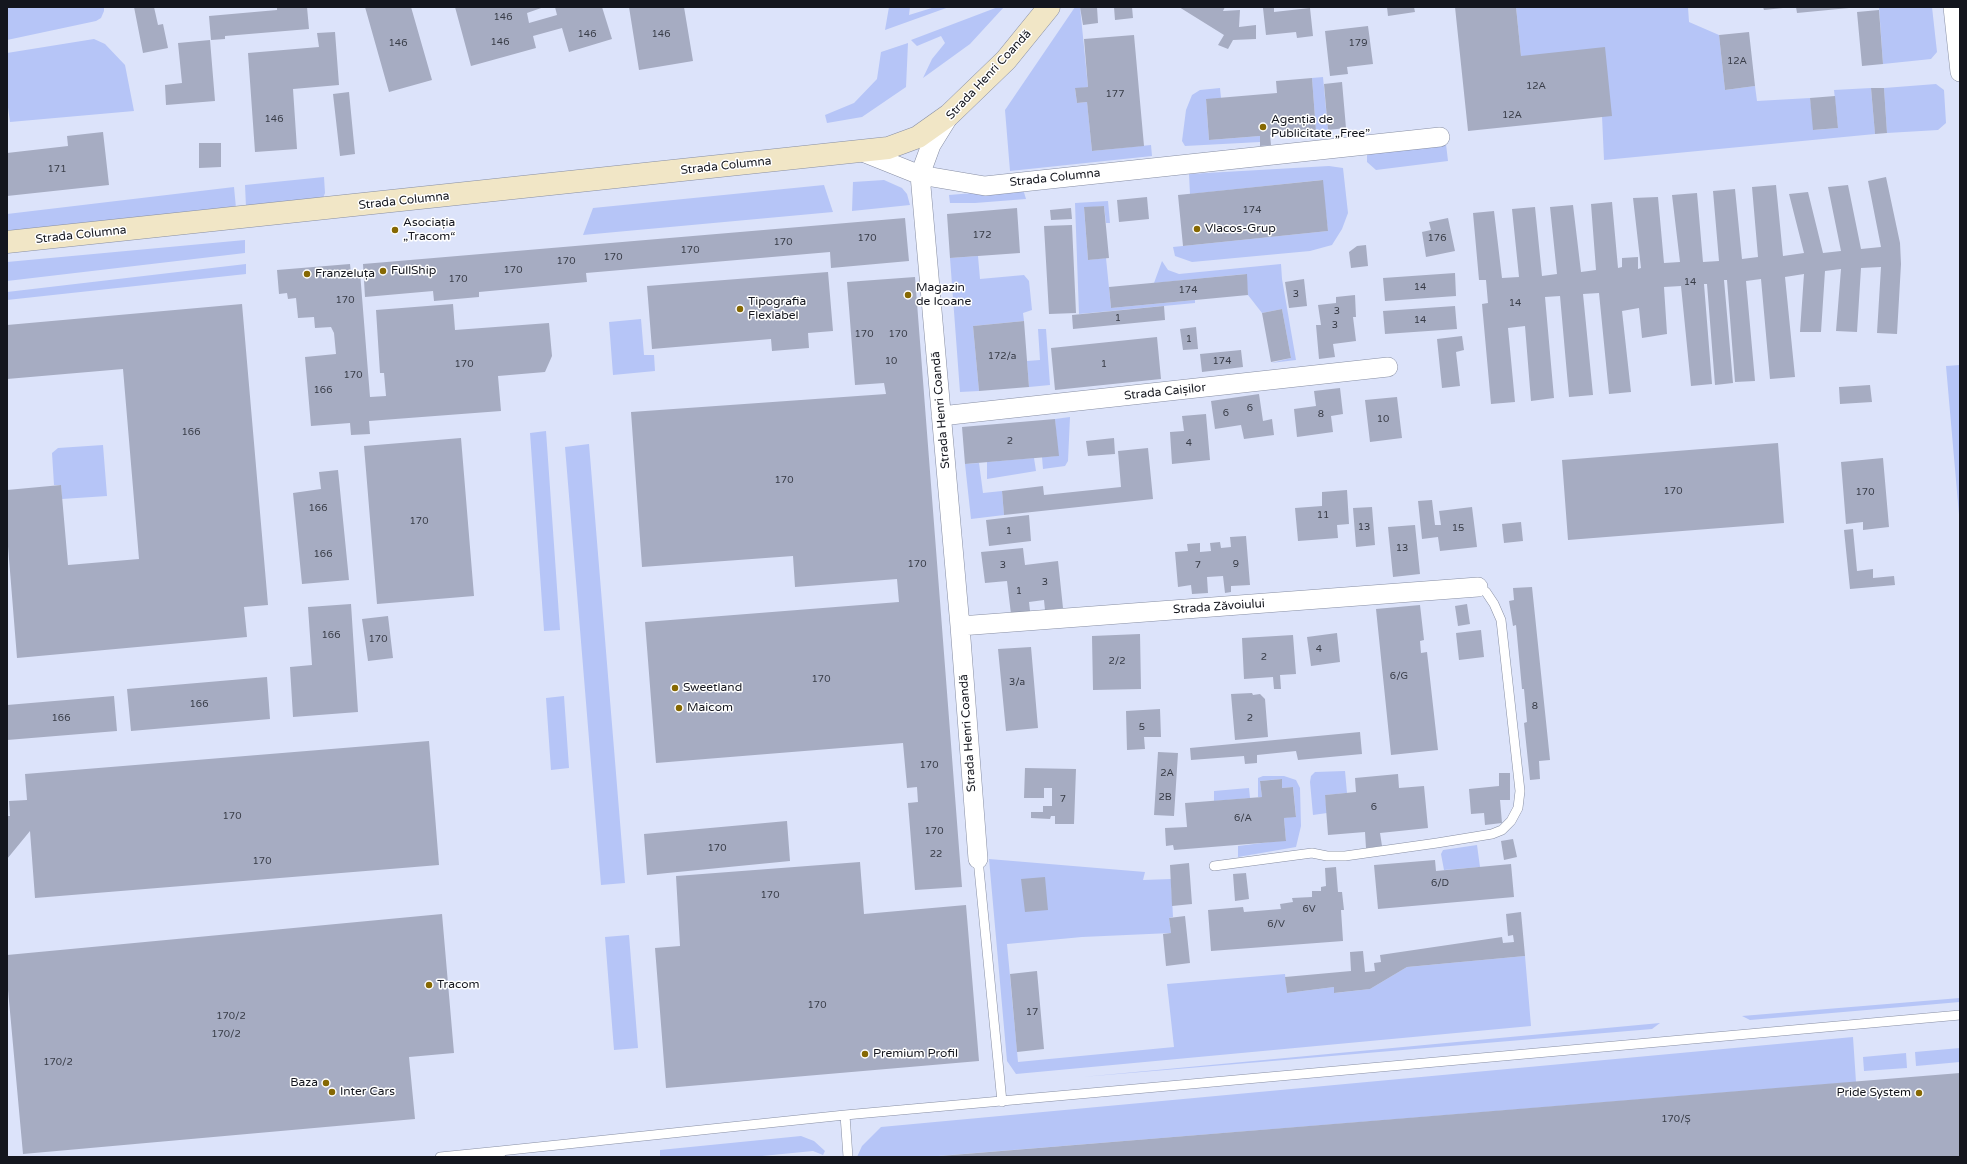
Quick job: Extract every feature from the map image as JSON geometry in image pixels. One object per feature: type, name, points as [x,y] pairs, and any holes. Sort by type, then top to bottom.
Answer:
[{"type":"main road","name":"Strada Henri Coandă","points":[[949,115],[1006,60],[1049,7]]},
{"type":"main road","points":[[860,151],[888,148],[918,136],[949,115]]},
{"type":"main road","name":"Strada Columna","points":[[7,242],[860,151]]},
{"type":"street","points":[[1953,7],[1960,72]]},
{"type":"street","name":"Strada Henri Coandă","points":[[949,115],[931,145],[920,175],[960,626],[978,859]]},
{"type":"street","name":"Strada Columna","points":[[860,151],[920,175],[985,186],[1440,136]]},
{"type":"street","name":"Strada Caișilor","points":[[941,416],[1388,367]]},
{"type":"street","name":"Strada Zăvoiului","points":[[960,626],[1478,587]]},
{"type":"lane","points":[[1214,866],[1312,853],[1327,856],[1345,856],[1430,844],[1492,834],[1502,830],[1511,821],[1518,808],[1520,792],[1501,620],[1494,604],[1486,592],[1478,587]]},
{"type":"lane","points":[[978,859],[1002,1102]]},
{"type":"lane","points":[[440,1157],[501,1154],[845,1115],[1960,1015]]},
{"type":"lane","points":[[845,1115],[848,1157]]},
{"type":"shaded area","points":[[7,7],[104,7],[104,11],[101,18],[96,21],[7,40]]},
{"type":"shaded area","points":[[889,7],[910,7],[909,15],[935,7],[949,7],[885,30]]},
{"type":"shaded area","points":[[998,7],[1004,7],[970,44],[923,78],[932,59],[945,43],[941,36],[917,46],[911,40]]},
{"type":"shaded area","points":[[1075,7],[1080,7],[1088,87],[1075,89],[1077,103],[1087,102],[1092,151],[1151,145],[1152,156],[1010,171],[1005,110]]},
{"type":"shaded area","points":[[1516,7],[1688,7],[1689,22],[1719,35],[1725,90],[1755,86],[1757,101],[1810,98],[1814,130],[1838,128],[1834,90],[1871,88],[1875,134],[1604,160],[1602,116],[1521,56]]},
{"type":"shaded area","points":[[1879,7],[1932,7],[1937,52],[1931,59],[1883,64]]},
{"type":"shaded area","points":[[94,39],[105,44],[125,65],[134,111],[10,122],[7,100],[7,53]]},
{"type":"shaded area","points":[[908,43],[906,87],[862,117],[827,123],[825,115],[854,103],[877,79],[881,52]]},
{"type":"shaded area","points":[[1323,77],[1328,130],[1316,131],[1312,78]]},
{"type":"shaded area","points":[[1936,84],[1944,90],[1946,123],[1938,130],[1887,133],[1884,88]]},
{"type":"shaded area","points":[[1220,88],[1221,98],[1206,100],[1209,140],[1260,136],[1260,142],[1185,146],[1182,141],[1186,110],[1192,95],[1200,90]]},
{"type":"shaded area","points":[[1446,144],[1448,161],[1376,170],[1367,162],[1367,151]]},
{"type":"shaded area","points":[[1329,166],[1343,168],[1348,213],[1342,229],[1332,245],[1310,251],[1192,262],[1175,256],[1173,247],[1328,231],[1322,180],[1190,194],[1189,174]]},
{"type":"shaded area","points":[[324,177],[325,193],[323,198],[246,207],[245,185]]},
{"type":"shaded area","points":[[884,180],[902,188],[907,194],[910,205],[852,211],[853,182]]},
{"type":"shaded area","points":[[824,185],[833,212],[583,235],[593,208]]},
{"type":"shaded area","points":[[234,187],[236,208],[7,231],[7,214]]},
{"type":"shaded area","points":[[1023,189],[1026,199],[975,203],[950,203],[949,195]]},
{"type":"shaded area","points":[[1108,201],[1110,223],[1106,223],[1104,206],[1084,208],[1088,260],[1106,258],[1111,308],[1195,300],[1195,303],[1079,314],[1075,203]]},
{"type":"shaded area","points":[[245,240],[245,253],[7,281],[7,262]]},
{"type":"shaded area","points":[[978,256],[980,279],[1024,275],[1029,281],[1032,310],[1023,313],[1024,321],[973,326],[979,391],[960,392],[950,258]]},
{"type":"shaded area","points":[[1162,261],[1168,270],[1179,274],[1281,264],[1282,279],[1296,360],[1271,363],[1291,358],[1282,309],[1262,313],[1248,295],[1246,274],[1154,283]]},
{"type":"shaded area","points":[[246,264],[246,274],[7,300],[7,292]]},
{"type":"shaded area","points":[[641,319],[644,355],[654,355],[655,371],[613,375],[609,322]]},
{"type":"shaded area","points":[[1038,329],[1046,329],[1050,385],[1029,387],[1027,361],[1040,360]]},
{"type":"shaded area","points":[[1960,365],[1960,526],[1946,366]]},
{"type":"shaded area","points":[[1070,417],[1068,461],[1065,466],[1043,469],[1042,457],[1058,456],[1055,419]]},
{"type":"shaded area","points":[[546,431],[560,630],[544,631],[530,433]]},
{"type":"shaded area","points":[[589,444],[625,883],[601,885],[565,447]]},
{"type":"shaded area","points":[[103,445],[107,496],[62,499],[61,485],[54,485],[52,453],[58,448]]},
{"type":"shaded area","points":[[1034,458],[1036,471],[987,479],[987,462]]},
{"type":"shaded area","points":[[979,463],[983,493],[1002,491],[1004,515],[971,519],[965,464]]},
{"type":"shaded area","points":[[564,696],[569,768],[551,770],[546,698]]},
{"type":"shaded area","points":[[1345,771],[1347,793],[1325,795],[1327,813],[1313,815],[1310,782],[1311,776],[1315,772]]},
{"type":"shaded area","points":[[1263,776],[1284,776],[1296,780],[1300,788],[1301,826],[1296,847],[1238,857],[1238,846],[1286,840],[1284,818],[1296,816],[1293,787],[1282,788],[1281,779],[1260,781],[1262,797],[1258,797],[1258,778]]},
{"type":"shaded area","points":[[1249,788],[1250,798],[1214,801],[1214,791]]},
{"type":"shaded area","points":[[1477,845],[1480,867],[1444,870],[1441,854],[1443,850]]},
{"type":"shaded area","points":[[989,859],[1145,872],[1143,880],[1171,879],[1173,917],[1169,918],[1171,933],[1082,937],[1007,944],[1018,1062],[1174,1047],[1167,984],[1285,974],[1287,993],[1334,987],[1335,993],[1370,989],[1407,967],[1525,956],[1531,1026],[1016,1074],[1007,1061]]},
{"type":"shaded area","points":[[629,935],[638,1048],[614,1050],[605,937]]},
{"type":"shaded area","points":[[1960,998],[1960,1002],[1750,1020],[1742,1016]]},
{"type":"shaded area","points":[[1660,1023],[1652,1029],[1082,1077]]},
{"type":"shaded area","points":[[1853,1037],[1856,1082],[926,1157],[857,1157],[862,1146],[881,1127]]},
{"type":"shaded area","points":[[1960,1048],[1960,1062],[1916,1066],[1915,1052]]},
{"type":"shaded area","points":[[1906,1053],[1907,1068],[1864,1071],[1863,1057]]},
{"type":"shaded area","points":[[801,1136],[814,1141],[825,1151],[823,1155],[813,1151],[752,1157],[660,1157],[660,1150]]},
{"type":"building","points":[[134,7],[154,7],[158,25],[163,24],[168,48],[143,53]]},
{"type":"building","points":[[277,7],[307,7],[309,29],[225,36],[225,39],[211,40],[209,16],[277,10]]},
{"type":"building","points":[[365,7],[411,7],[432,80],[389,92]]},
{"type":"building","points":[[455,7],[544,7],[527,13],[529,23],[557,15],[555,7],[602,7],[612,39],[569,52],[562,28],[533,36],[536,48],[471,66]]},
{"type":"building","points":[[629,7],[684,7],[693,61],[639,70]]},
{"type":"building","points":[[1080,7],[1097,7],[1098,23],[1083,25]]},
{"type":"building","points":[[1114,7],[1132,7],[1133,18],[1115,20]]},
{"type":"building","points":[[1179,7],[1225,7],[1223,11],[1240,10],[1239,27],[1256,25],[1256,39],[1233,40],[1228,49],[1218,45],[1224,35]]},
{"type":"building","points":[[1274,7],[1274,12],[1310,8],[1313,36],[1297,38],[1296,32],[1266,35],[1263,8]]},
{"type":"building","points":[[1387,7],[1414,7],[1415,12],[1388,16]]},
{"type":"building","points":[[1455,7],[1516,7],[1521,56],[1605,47],[1612,116],[1468,131]]},
{"type":"building","points":[[1763,7],[1783,7],[1783,8],[1764,10]]},
{"type":"building","points":[[1796,7],[1849,7],[1849,8],[1797,13]]},
{"type":"building","points":[[1879,10],[1883,64],[1862,66],[1857,12]]},
{"type":"building","points":[[1368,26],[1373,64],[1347,67],[1348,74],[1330,76],[1325,31]]},
{"type":"building","points":[[335,32],[339,85],[293,89],[297,149],[255,152],[248,53],[319,47],[317,33]]},
{"type":"building","points":[[1749,32],[1755,86],[1725,90],[1719,35]]},
{"type":"building","points":[[1134,35],[1144,146],[1092,151],[1087,102],[1077,103],[1075,88],[1088,87],[1084,39]]},
{"type":"building","points":[[210,40],[215,101],[166,105],[165,85],[182,83],[178,43]]},
{"type":"building","points":[[1312,78],[1316,131],[1270,135],[1271,145],[1260,146],[1260,136],[1209,140],[1206,99],[1277,93],[1276,81]]},
{"type":"building","points":[[1342,82],[1346,128],[1328,130],[1324,84]]},
{"type":"building","points":[[1871,88],[1884,88],[1887,133],[1875,134]]},
{"type":"building","points":[[349,92],[355,154],[340,156],[333,94]]},
{"type":"building","points":[[1835,96],[1838,128],[1813,130],[1810,98]]},
{"type":"building","points":[[103,132],[109,185],[7,196],[7,153],[68,146],[67,136]]},
{"type":"building","points":[[199,143],[221,143],[221,167],[199,168]]},
{"type":"building","points":[[1886,177],[1900,243],[1901,264],[1897,334],[1877,333],[1881,267],[1861,268],[1857,332],[1836,331],[1841,269],[1825,271],[1821,332],[1800,332],[1804,274],[1785,277],[1795,377],[1770,379],[1761,279],[1746,281],[1755,381],[1735,382],[1727,280],[1724,280],[1733,383],[1715,385],[1707,284],[1704,284],[1712,384],[1691,386],[1681,286],[1664,287],[1667,334],[1642,338],[1639,308],[1622,311],[1631,392],[1609,394],[1599,293],[1583,294],[1593,395],[1569,397],[1560,296],[1545,297],[1554,398],[1531,401],[1525,326],[1508,328],[1515,402],[1491,404],[1482,304],[1488,303],[1486,280],[1479,280],[1473,213],[1494,211],[1502,278],[1519,277],[1512,209],[1535,207],[1542,276],[1557,274],[1550,207],[1573,205],[1581,272],[1596,270],[1591,204],[1612,202],[1618,268],[1622,267],[1622,258],[1638,257],[1638,269],[1641,268],[1633,198],[1658,197],[1664,263],[1680,262],[1672,195],[1697,193],[1703,262],[1719,261],[1713,191],[1735,189],[1742,259],[1758,257],[1752,187],[1776,185],[1783,256],[1804,253],[1789,194],[1808,192],[1823,253],[1841,251],[1828,187],[1848,185],[1861,249],[1881,247],[1868,181]]},
{"type":"building","points":[[1323,180],[1328,231],[1183,246],[1178,195]]},
{"type":"building","points":[[1147,197],[1149,219],[1119,222],[1117,200]]},
{"type":"building","points":[[1104,206],[1109,258],[1088,260],[1084,207]]},
{"type":"building","points":[[1017,208],[1020,253],[950,258],[947,214]]},
{"type":"building","points":[[1071,208],[1072,219],[1051,220],[1050,210]]},
{"type":"building","points":[[905,218],[909,261],[831,268],[830,252],[586,273],[587,282],[479,292],[479,297],[434,301],[433,291],[365,297],[363,264]]},
{"type":"building","points":[[1448,218],[1455,251],[1426,257],[1422,232],[1431,230],[1429,222]]},
{"type":"building","points":[[1072,225],[1076,313],[1049,314],[1044,226]]},
{"type":"building","points":[[1366,245],[1368,266],[1351,268],[1349,252],[1357,246]]},
{"type":"building","points":[[350,264],[351,273],[360,272],[370,397],[386,396],[384,373],[380,373],[376,310],[453,304],[455,330],[549,323],[552,356],[545,372],[498,376],[501,411],[369,421],[370,434],[351,435],[350,423],[311,426],[305,357],[336,354],[334,333],[331,327],[315,328],[314,317],[298,318],[296,298],[288,299],[287,293],[279,294],[277,270]]},
{"type":"building","name":"Tipografia Flexlabel","points":[[828,272],[833,331],[808,333],[809,348],[772,351],[771,339],[652,349],[647,286]]},
{"type":"building","points":[[1455,273],[1456,296],[1385,301],[1383,278]]},
{"type":"building","points":[[1247,274],[1248,295],[1111,308],[1109,287]]},
{"type":"building","points":[[915,277],[962,887],[915,890],[908,803],[918,802],[917,787],[907,788],[903,743],[656,763],[645,622],[899,602],[897,579],[795,587],[793,556],[642,567],[631,412],[886,394],[884,383],[855,385],[847,282]]},
{"type":"building","points":[[1304,279],[1307,306],[1289,308],[1285,282]]},
{"type":"building","points":[[1355,295],[1356,317],[1353,317],[1356,341],[1333,344],[1335,357],[1319,359],[1316,325],[1321,325],[1318,305],[1336,303],[1336,297]]},
{"type":"building","points":[[242,304],[268,605],[244,607],[247,637],[17,658],[7,534],[7,490],[61,485],[68,565],[139,559],[123,369],[7,379],[7,325]]},
{"type":"building","points":[[1164,306],[1165,320],[1073,329],[1072,315]]},
{"type":"building","points":[[1455,306],[1457,329],[1385,334],[1383,311]]},
{"type":"building","points":[[1282,309],[1291,358],[1271,362],[1262,313]]},
{"type":"building","points":[[1024,321],[1029,387],[979,391],[973,326]]},
{"type":"building","points":[[1196,327],[1198,349],[1183,350],[1180,329]]},
{"type":"building","points":[[1462,336],[1464,350],[1456,352],[1460,386],[1442,388],[1437,339]]},
{"type":"building","points":[[1157,337],[1161,379],[1055,390],[1051,348]]},
{"type":"building","points":[[1241,350],[1243,367],[1202,372],[1200,354]]},
{"type":"building","points":[[1870,385],[1872,402],[1840,404],[1839,387]]},
{"type":"building","points":[[1340,388],[1343,414],[1331,416],[1333,432],[1297,437],[1294,409],[1316,406],[1314,391]]},
{"type":"building","points":[[1259,394],[1263,421],[1272,419],[1274,435],[1244,439],[1241,425],[1215,429],[1211,401]]},
{"type":"building","points":[[1397,397],[1402,438],[1370,442],[1365,400]]},
{"type":"building","points":[[1206,414],[1210,460],[1172,464],[1170,432],[1184,431],[1182,416]]},
{"type":"building","points":[[1055,419],[1059,456],[965,464],[962,427]]},
{"type":"building","points":[[461,438],[474,596],[377,604],[364,446]]},
{"type":"building","points":[[1114,438],[1115,454],[1088,456],[1086,441]]},
{"type":"building","points":[[1778,443],[1784,523],[1568,540],[1562,460]]},
{"type":"building","points":[[1148,448],[1153,499],[1004,515],[1002,491],[1043,486],[1044,495],[1121,487],[1118,451]]},
{"type":"building","points":[[1883,458],[1889,527],[1863,530],[1863,522],[1846,524],[1841,462]]},
{"type":"building","points":[[338,470],[349,580],[302,584],[293,493],[321,489],[319,472]]},
{"type":"building","points":[[1347,490],[1349,524],[1337,525],[1338,538],[1298,541],[1295,508],[1322,506],[1322,492]]},
{"type":"building","points":[[1432,500],[1435,525],[1441,525],[1439,511],[1472,507],[1477,547],[1440,551],[1438,537],[1422,539],[1418,501]]},
{"type":"building","points":[[1372,507],[1375,545],[1356,547],[1353,508]]},
{"type":"building","points":[[1029,515],[1031,541],[989,546],[986,520]]},
{"type":"building","points":[[1521,522],[1523,541],[1504,543],[1502,524]]},
{"type":"building","points":[[1415,525],[1420,574],[1393,577],[1388,527]]},
{"type":"building","points":[[1853,529],[1857,571],[1873,569],[1873,578],[1894,576],[1895,585],[1850,589],[1844,530]]},
{"type":"building","points":[[1246,536],[1250,585],[1231,586],[1231,592],[1225,593],[1223,576],[1207,577],[1208,593],[1192,594],[1191,585],[1178,587],[1175,552],[1188,551],[1187,544],[1200,543],[1200,552],[1211,551],[1210,543],[1220,542],[1221,548],[1231,547],[1230,537]]},
{"type":"building","points":[[1023,548],[1025,565],[1058,561],[1063,608],[1045,610],[1044,600],[1029,602],[1030,611],[1011,614],[1007,581],[985,583],[981,552]]},
{"type":"building","points":[[1532,587],[1550,760],[1539,761],[1540,779],[1530,780],[1524,723],[1527,722],[1524,689],[1522,689],[1516,625],[1513,626],[1509,601],[1514,600],[1513,588]]},
{"type":"building","points":[[351,604],[358,712],[293,717],[290,667],[312,665],[308,607]]},
{"type":"building","points":[[1467,604],[1470,624],[1458,626],[1455,606]]},
{"type":"building","points":[[1420,605],[1424,640],[1420,641],[1421,653],[1427,652],[1438,750],[1391,755],[1376,609]]},
{"type":"building","points":[[388,616],[393,658],[368,661],[362,619]]},
{"type":"building","points":[[1481,630],[1484,657],[1459,660],[1456,633]]},
{"type":"building","points":[[1337,633],[1340,662],[1311,666],[1307,637]]},
{"type":"building","points":[[1140,634],[1141,689],[1093,690],[1092,636]]},
{"type":"building","points":[[1293,635],[1296,674],[1280,675],[1281,689],[1274,689],[1273,677],[1244,679],[1242,638]]},
{"type":"building","points":[[1031,647],[1038,728],[1006,731],[998,649]]},
{"type":"building","points":[[267,677],[270,719],[131,731],[127,689]]},
{"type":"building","points":[[1252,693],[1253,695],[1260,694],[1265,699],[1268,737],[1235,740],[1231,694]]},
{"type":"building","points":[[114,696],[117,731],[7,740],[7,705]]},
{"type":"building","points":[[1160,709],[1161,737],[1144,737],[1145,749],[1127,750],[1126,711]]},
{"type":"building","points":[[1360,732],[1362,754],[1298,760],[1296,751],[1257,755],[1257,763],[1245,764],[1244,756],[1191,760],[1190,748]]},
{"type":"building","points":[[429,741],[439,865],[35,898],[30,831],[7,859],[7,816],[10,816],[9,801],[27,800],[25,774]]},
{"type":"building","points":[[1158,752],[1178,753],[1174,816],[1154,815]]},
{"type":"building","points":[[1025,768],[1076,769],[1074,824],[1055,824],[1055,816],[1051,816],[1050,819],[1031,818],[1031,812],[1043,812],[1043,806],[1052,806],[1052,788],[1044,788],[1044,798],[1024,798]]},
{"type":"building","points":[[1499,773],[1510,773],[1510,800],[1500,800],[1502,823],[1485,825],[1484,813],[1471,814],[1469,789],[1499,786]]},
{"type":"building","points":[[1398,774],[1399,788],[1424,786],[1428,828],[1380,833],[1382,846],[1366,848],[1365,832],[1328,835],[1325,795],[1356,792],[1355,778]]},
{"type":"building","points":[[1282,779],[1282,788],[1293,787],[1296,817],[1284,818],[1286,841],[1174,850],[1173,845],[1166,846],[1165,828],[1187,827],[1185,803],[1262,797],[1260,781]]},
{"type":"building","points":[[787,821],[790,861],[647,875],[644,834]]},
{"type":"building","points":[[1513,839],[1517,857],[1504,860],[1501,841]]},
{"type":"building","points":[[1435,860],[1436,871],[1511,864],[1514,897],[1378,909],[1374,865]]},
{"type":"building","points":[[860,862],[864,914],[966,905],[979,1061],[666,1088],[655,948],[680,946],[676,876]]},
{"type":"building","points":[[1189,863],[1192,904],[1172,906],[1170,865]]},
{"type":"building","points":[[1336,867],[1338,892],[1342,892],[1344,910],[1341,910],[1343,941],[1211,951],[1208,910],[1243,907],[1244,912],[1281,909],[1280,904],[1293,902],[1292,898],[1312,897],[1312,891],[1321,891],[1321,887],[1326,886],[1325,868]]},
{"type":"building","points":[[1246,873],[1249,899],[1235,901],[1233,874]]},
{"type":"building","points":[[1045,877],[1048,910],[1025,912],[1021,879]]},
{"type":"building","points":[[1521,912],[1525,956],[1407,967],[1370,989],[1334,993],[1334,987],[1287,993],[1285,977],[1351,971],[1350,952],[1363,951],[1365,972],[1375,971],[1374,963],[1381,962],[1380,955],[1502,937],[1503,943],[1514,942],[1513,935],[1508,936],[1506,914]]},
{"type":"building","points":[[442,914],[454,1053],[409,1057],[415,1119],[23,1154],[7,979],[7,955]]},
{"type":"building","points":[[1185,916],[1190,963],[1166,966],[1163,934],[1171,933],[1169,918]]},
{"type":"building","points":[[1037,971],[1044,1049],[1017,1052],[1010,974]]},
{"type":"building","points":[[1960,1073],[1960,1157],[940,1157],[940,1156]]},
{"type":"place","name":"Agenția de Publicitate „Free”","points":[[1263,127]]},
{"type":"place","name":"Vlacos-Grup","points":[[1197,229]]},
{"type":"place","name":"Asociația „Tracom“","points":[[395,230]]},
{"type":"place","name":"FullShip","points":[[383,271]]},
{"type":"place","name":"Franzeluța","points":[[307,274]]},
{"type":"place","name":"Magazin de Icoane","points":[[908,295]]},
{"type":"place","name":"Tipografia Flexlabel","points":[[740,309]]},
{"type":"place","name":"Sweetland","points":[[675,688]]},
{"type":"place","name":"Maicom","points":[[679,708]]},
{"type":"place","name":"Tracom","points":[[429,985]]},
{"type":"place","name":"Premium Profil","points":[[865,1054]]},
{"type":"place","name":"Baza","points":[[326,1083]]},
{"type":"place","name":"Inter Cars","points":[[332,1092]]},
{"type":"place","name":"Pride System","points":[[1919,1093]]}]
